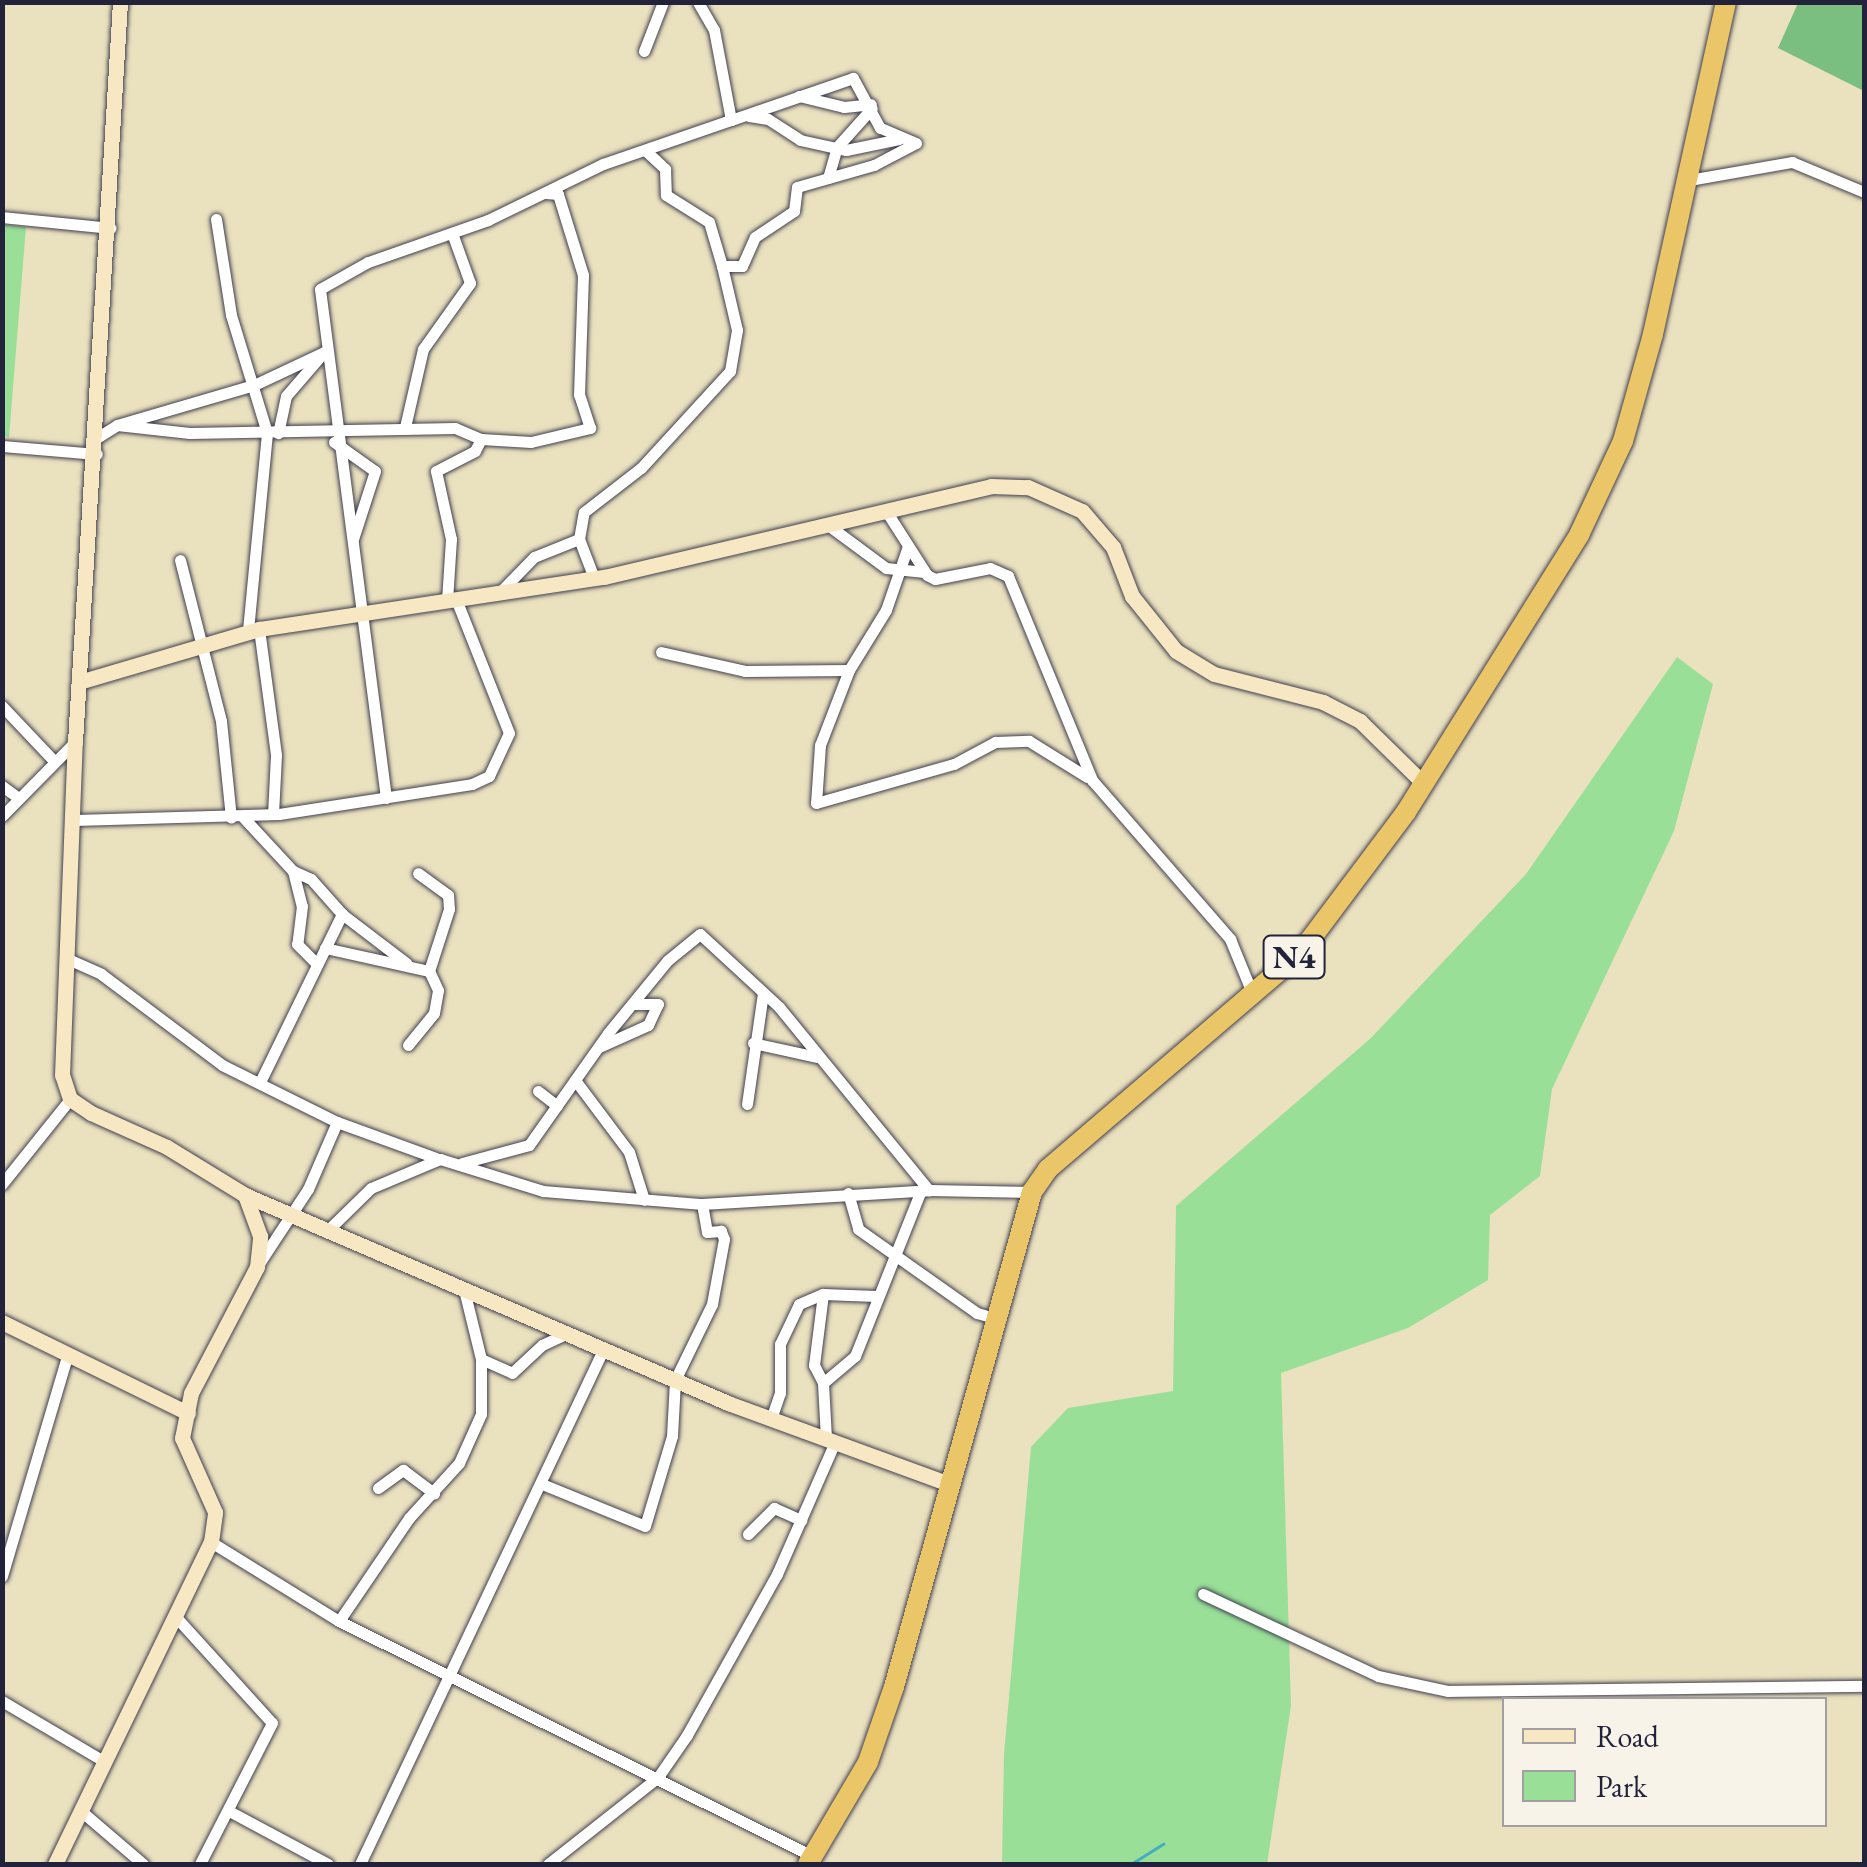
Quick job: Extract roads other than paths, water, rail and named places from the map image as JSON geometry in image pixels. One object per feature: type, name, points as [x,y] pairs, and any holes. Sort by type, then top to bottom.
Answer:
[{"type":"highway","name":"N4","points":[[812,1861],[868,1762],[1032,1192],[1048,1169],[1254,995],[1336,908],[1422,782],[1579,536],[1623,441],[1689,180],[1726,2]]},
{"type":"street","points":[[120,2],[97,454],[75,742],[76,820],[62,1076],[70,1099],[244,1195],[326,1232],[675,1380],[949,1484]]},
{"type":"street","points":[[644,51],[664,2]]},
{"type":"street","points":[[698,2],[714,30],[731,120]]},
{"type":"street","points":[[386,798],[364,612],[324,352],[320,289],[368,262],[452,233],[744,115],[853,78],[880,128],[916,144],[796,187],[794,210],[755,237],[742,266],[722,266]]},
{"type":"street","points":[[799,96],[844,107],[871,106]]},
{"type":"street","points":[[828,178],[837,147],[871,106]]},
{"type":"street","points":[[744,115],[768,119],[800,140],[837,147],[863,149],[900,139]]},
{"type":"street","points":[[594,578],[579,539],[584,512],[641,468],[730,372],[737,330],[708,222],[666,196],[664,169],[647,152]]},
{"type":"street","points":[[1689,180],[1792,162],[1864,192]]},
{"type":"street","points":[[116,425],[317,434],[338,439],[405,427],[427,433],[455,428],[481,440],[530,442],[590,428],[579,394],[583,275],[558,194],[546,192]]},
{"type":"street","points":[[2,217],[110,228]]},
{"type":"street","points":[[216,219],[234,329],[273,433]]},
{"type":"street","points":[[405,427],[423,349],[470,283],[452,233]]},
{"type":"street","points":[[98,437],[116,425],[254,385],[324,352]]},
{"type":"street","points":[[273,814],[276,755],[254,631],[273,433],[286,396],[324,352]]},
{"type":"street","points":[[338,439],[375,471],[353,539]]},
{"type":"street","points":[[76,820],[273,814],[472,784],[489,776],[508,744],[490,676],[462,629],[452,600],[452,539],[436,470],[475,451],[481,440]]},
{"type":"street","points":[[2,446],[97,454]]},
{"type":"street","points":[[79,682],[156,664],[202,642],[254,631],[594,578],[832,528],[991,486],[1028,487],[1082,511],[1113,547],[1132,596],[1176,651],[1214,674],[1323,702],[1360,721],[1422,782]]},
{"type":"street","points":[[888,514],[922,572]]},
{"type":"street","points":[[832,528],[896,572],[922,572],[936,579],[990,568],[1008,576],[1092,780]]},
{"type":"street","points":[[498,594],[534,556],[579,539]]},
{"type":"street","points":[[908,546],[886,610],[849,670],[820,745],[816,804],[954,764],[995,742],[1030,740],[1092,780],[1230,939],[1254,995]]},
{"type":"street","points":[[180,560],[221,721],[237,816],[293,871],[310,879],[342,914],[406,963]]},
{"type":"street","points":[[660,652],[745,671],[849,670]]},
{"type":"street","points":[[2,706],[53,760]]},
{"type":"street","points":[[2,816],[53,760],[75,742]]},
{"type":"street","points":[[2,786],[18,797]]},
{"type":"street","points":[[293,871],[302,906],[297,944],[317,964]]},
{"type":"street","points":[[418,873],[448,895],[428,971]]},
{"type":"street","points":[[261,1080],[342,914]]},
{"type":"street","points":[[462,1163],[528,1144],[668,960],[700,934],[763,993],[925,1190]]},
{"type":"street","points":[[325,948],[406,963],[428,971],[438,990],[434,1013],[408,1044]]},
{"type":"street","points":[[68,958],[101,974],[222,1065],[261,1080],[337,1122],[543,1191],[702,1204],[925,1190],[1032,1192]]},
{"type":"street","points":[[747,1104],[763,993]]},
{"type":"street","points":[[599,1047],[648,1025],[658,1004],[632,1004]]},
{"type":"street","points":[[753,1043],[820,1058]]},
{"type":"street","points":[[575,1080],[630,1152],[644,1200]]},
{"type":"street","points":[[538,1091],[558,1106]]},
{"type":"street","points":[[2,1184],[70,1099]]},
{"type":"street","points":[[56,1864],[211,1542],[215,1512],[182,1438],[192,1393],[337,1122]]},
{"type":"street","points":[[326,1232],[371,1188],[440,1159]]},
{"type":"street","points":[[823,1383],[855,1356],[876,1296],[925,1190]]},
{"type":"street","points":[[848,1193],[854,1225],[963,1304],[994,1318]]},
{"type":"street","points":[[244,1195],[257,1214],[257,1267]]},
{"type":"street","points":[[542,1484],[645,1526],[672,1436],[675,1380],[712,1304],[724,1238],[722,1230],[707,1232],[702,1204]]},
{"type":"street","points":[[339,1621],[409,1518],[460,1463],[481,1414],[481,1359],[464,1290]]},
{"type":"street","points":[[772,1416],[790,1316],[824,1294],[876,1296]]},
{"type":"street","points":[[548,1864],[658,1777],[727,1669],[801,1520],[830,1440],[823,1383],[814,1365],[824,1294]]},
{"type":"street","points":[[2,1322],[188,1413]]},
{"type":"street","points":[[481,1359],[512,1373],[542,1345],[566,1334]]},
{"type":"street","points":[[360,1864],[603,1350]]},
{"type":"street","points":[[2,1576],[67,1356]]},
{"type":"street","points":[[378,1488],[403,1470],[434,1493]]},
{"type":"street","points":[[748,1534],[774,1508],[801,1520]]},
{"type":"street","points":[[211,1542],[339,1621],[658,1777],[812,1861]]},
{"type":"street","points":[[1204,1594],[1378,1676],[1448,1691],[1864,1686]]},
{"type":"street","points":[[175,1616],[272,1723],[200,1864]]},
{"type":"street","points":[[2,1701],[105,1762]]},
{"type":"street","points":[[81,1810],[143,1864]]},
{"type":"street","points":[[229,1811],[328,1864]]},
{"type":"waterway","points":[[1131,1864],[1163,1844]]}]
